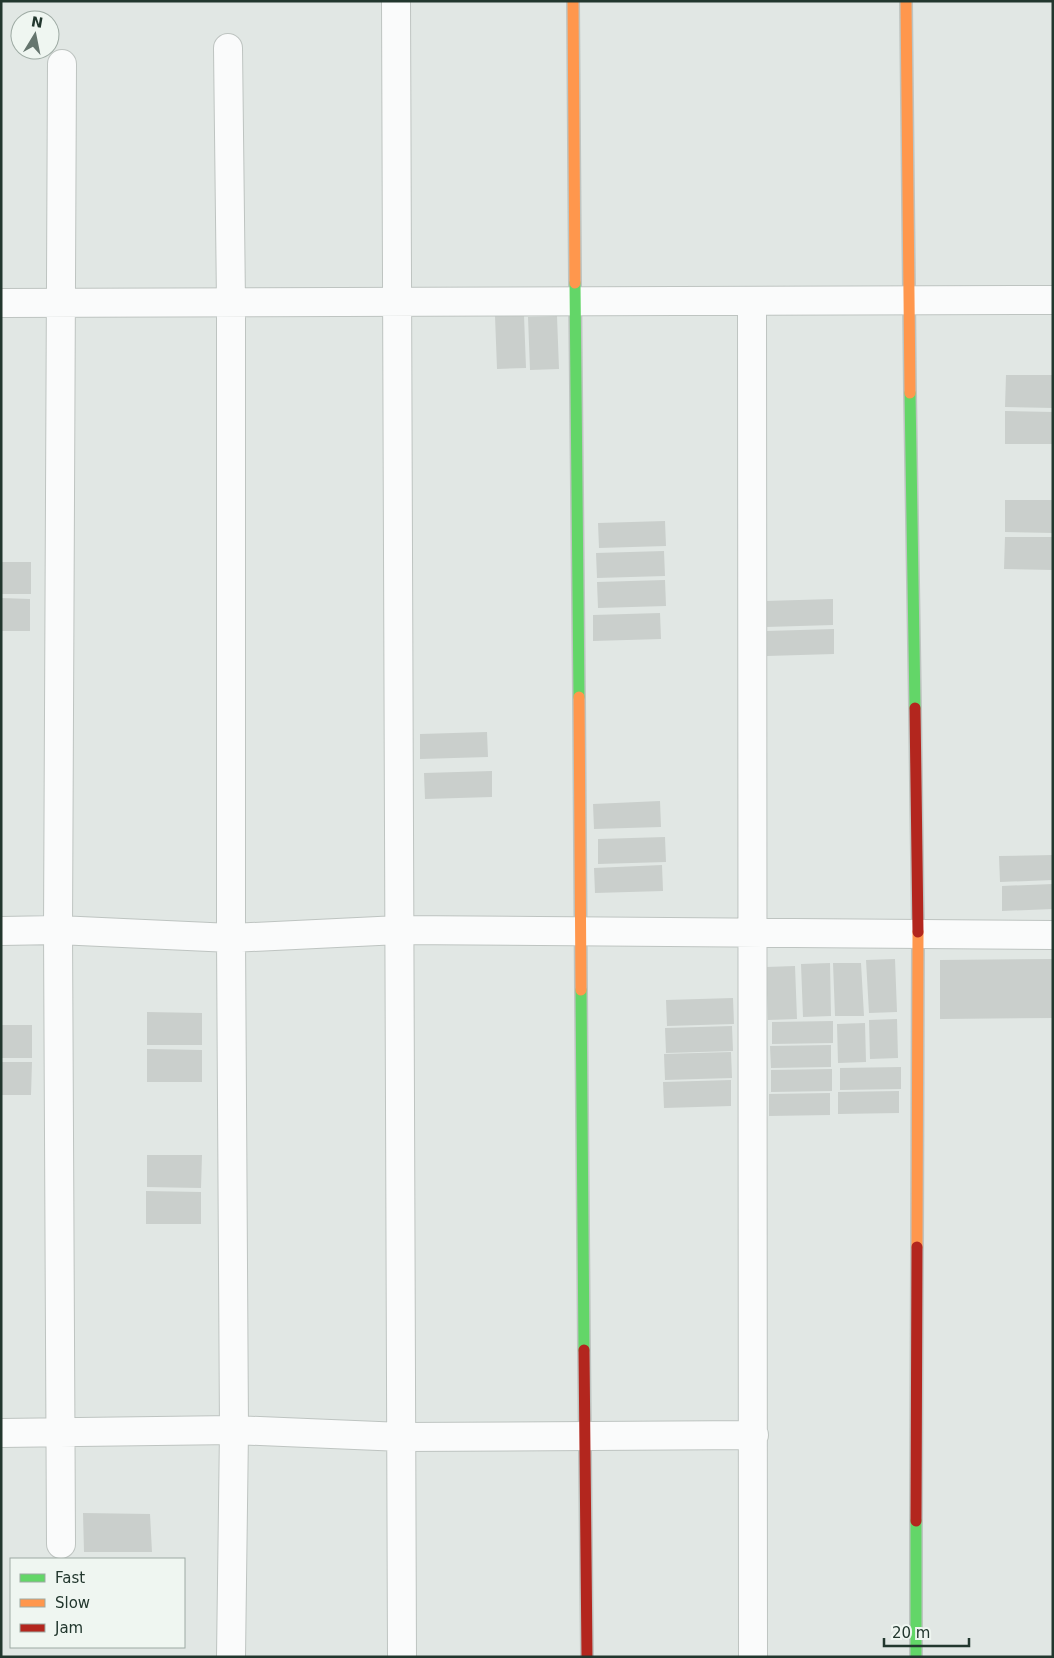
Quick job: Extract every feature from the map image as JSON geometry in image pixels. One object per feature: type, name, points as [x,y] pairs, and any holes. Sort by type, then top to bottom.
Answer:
[{"type":"street","points":[[396,1],[402,1657]]},
{"type":"street","points":[[573,1],[587,1657]]},
{"type":"street","points":[[906,1],[918,934],[916,1657]]},
{"type":"street","points":[[228,48],[231,303],[231,938],[234,1430],[230,1657]]},
{"type":"street","points":[[61,1544],[58,930],[62,64]]},
{"type":"street","points":[[1,303],[1053,300]]},
{"type":"street","points":[[752,301],[753,1657]]},
{"type":"street","points":[[1,931],[58,930],[231,938],[399,930],[1053,935]]},
{"type":"street","points":[[1,1433],[234,1430],[402,1437],[754,1435]]},
{"type":"building","points":[[524,315],[526,368],[497,369],[495,316]]},
{"type":"building","points":[[557,316],[559,369],[530,370],[528,317]]},
{"type":"building","points":[[1006,375],[1053,375],[1053,408],[1005,407]]},
{"type":"building","points":[[1005,411],[1053,412],[1053,444],[1005,444]]},
{"type":"building","points":[[1005,500],[1053,500],[1053,533],[1005,532]]},
{"type":"building","points":[[665,521],[666,546],[599,548],[598,523]]},
{"type":"building","points":[[1005,537],[1053,537],[1053,570],[1004,569]]},
{"type":"building","points":[[664,551],[665,576],[597,578],[596,553]]},
{"type":"building","points":[[1,562],[31,562],[31,594],[1,594]]},
{"type":"building","points":[[665,580],[666,606],[598,608],[597,582]]},
{"type":"building","points":[[1,598],[30,599],[30,631],[1,631]]},
{"type":"building","points":[[833,599],[833,625],[766,627],[765,601]]},
{"type":"building","points":[[660,613],[661,639],[593,641],[593,615]]},
{"type":"building","points":[[834,629],[834,654],[767,656],[766,631]]},
{"type":"building","points":[[487,732],[488,757],[420,759],[420,734]]},
{"type":"building","points":[[492,771],[492,797],[425,799],[424,773]]},
{"type":"building","points":[[660,801],[661,827],[594,829],[593,804]]},
{"type":"building","points":[[665,837],[666,862],[598,864],[598,839]]},
{"type":"building","points":[[1053,855],[1053,880],[1000,882],[999,856]]},
{"type":"building","points":[[662,865],[663,891],[595,893],[594,868]]},
{"type":"building","points":[[1053,884],[1053,909],[1002,911],[1002,886]]},
{"type":"building","points":[[895,959],[897,1012],[869,1013],[866,960]]},
{"type":"building","points":[[1053,959],[1053,1018],[940,1019],[940,960]]},
{"type":"building","points":[[830,963],[831,1016],[803,1017],[801,964]]},
{"type":"building","points":[[833,963],[861,963],[864,1016],[835,1016]]},
{"type":"building","points":[[795,966],[797,1019],[768,1020],[766,967]]},
{"type":"building","points":[[733,998],[734,1024],[667,1026],[666,1000]]},
{"type":"building","points":[[147,1012],[202,1013],[202,1045],[147,1045]]},
{"type":"building","points":[[897,1019],[898,1058],[870,1059],[869,1020]]},
{"type":"building","points":[[833,1021],[833,1043],[772,1044],[772,1022]]},
{"type":"building","points":[[865,1023],[866,1062],[838,1063],[837,1024]]},
{"type":"building","points":[[1,1025],[32,1025],[32,1058],[1,1058]]},
{"type":"building","points":[[732,1026],[733,1051],[666,1053],[665,1028]]},
{"type":"building","points":[[831,1045],[831,1067],[771,1068],[770,1046]]},
{"type":"building","points":[[147,1049],[202,1050],[202,1082],[147,1082]]},
{"type":"building","points":[[731,1052],[732,1078],[665,1080],[664,1054]]},
{"type":"building","points":[[1,1062],[32,1062],[31,1095],[1,1095]]},
{"type":"building","points":[[901,1067],[901,1089],[840,1090],[840,1068]]},
{"type":"building","points":[[832,1069],[832,1091],[771,1092],[771,1070]]},
{"type":"building","points":[[731,1080],[731,1106],[664,1108],[663,1082]]},
{"type":"building","points":[[899,1091],[899,1113],[838,1114],[838,1092]]},
{"type":"building","points":[[830,1093],[830,1115],[769,1116],[769,1094]]},
{"type":"building","points":[[147,1155],[202,1155],[201,1188],[147,1187]]},
{"type":"building","points":[[146,1191],[201,1192],[201,1224],[146,1224]]},
{"type":"building","points":[[83,1513],[150,1514],[152,1552],[84,1552]]},
{"type":"traffic: fast","points":[[575,283],[579,697]]},
{"type":"traffic: fast","points":[[910,393],[915,708]]},
{"type":"traffic: fast","points":[[581,990],[584,1350]]},
{"type":"traffic: fast","points":[[916,1521],[916,1657]]},
{"type":"traffic: slow","points":[[573,1],[575,283]]},
{"type":"traffic: slow","points":[[906,1],[910,393]]},
{"type":"traffic: slow","points":[[579,697],[581,990]]},
{"type":"traffic: slow","points":[[917,1247],[918,932]]},
{"type":"traffic: jam","points":[[915,708],[918,932]]},
{"type":"traffic: jam","points":[[916,1521],[917,1247]]},
{"type":"traffic: jam","points":[[584,1350],[587,1657]]}]
